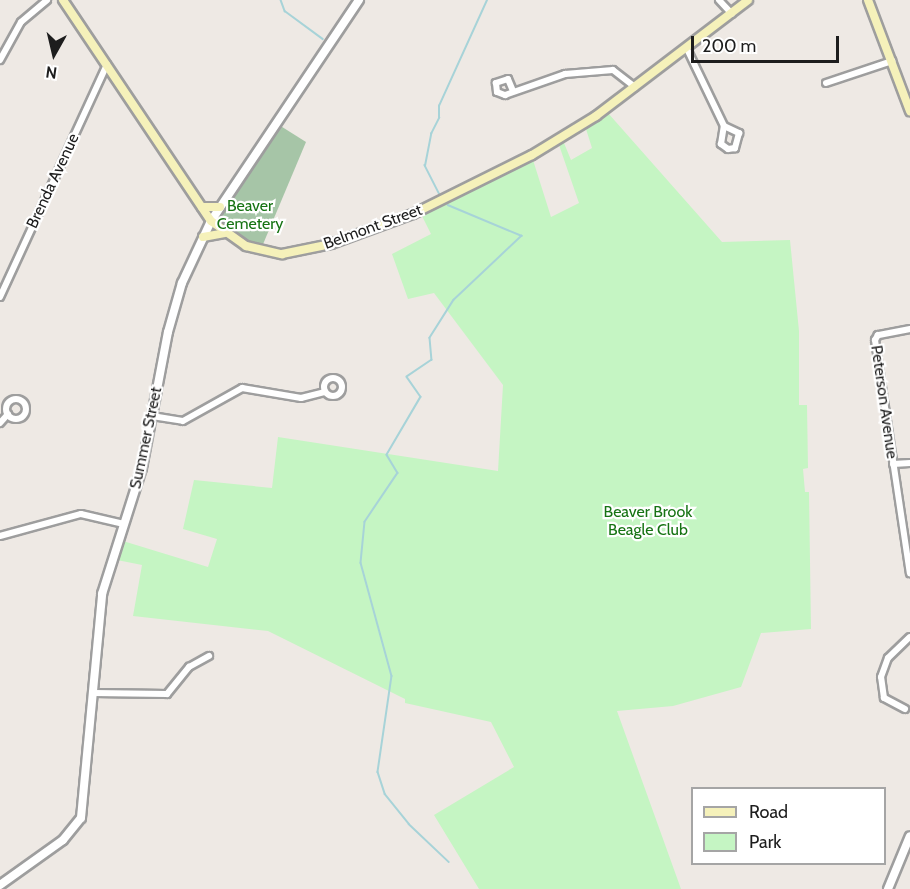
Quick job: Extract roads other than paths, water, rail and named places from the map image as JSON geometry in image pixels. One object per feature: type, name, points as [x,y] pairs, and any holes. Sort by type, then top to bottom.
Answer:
[{"type":"main road","name":"Belmont Street","points":[[63,0],[211,221],[225,233],[254,249],[282,254],[359,235],[426,209],[532,155],[588,122],[748,0]]},
{"type":"main road","points":[[868,0],[910,111]]},
{"type":"main road","points":[[202,207],[220,207]]},
{"type":"main road","points":[[202,237],[225,233]]},
{"type":"street","points":[[0,60],[17,26],[46,0]]},
{"type":"street","name":"Summer Street","points":[[0,885],[77,826],[83,807],[101,601],[142,468],[175,304],[202,237],[359,0]]},
{"type":"street","points":[[719,0],[732,14]]},
{"type":"street","points":[[687,48],[724,126]]},
{"type":"street","points":[[826,84],[892,61]]},
{"type":"street","name":"Brenda Avenue","points":[[0,297],[106,64]]},
{"type":"street","points":[[513,91],[529,90],[566,74],[613,70],[635,87]]},
{"type":"street","name":"Peterson Avenue","points":[[910,329],[876,337],[893,464],[908,543],[910,573]]},
{"type":"street","points":[[152,417],[183,421],[242,388],[301,398],[325,392]]},
{"type":"street","points":[[0,423],[8,414]]},
{"type":"street","points":[[893,464],[910,463]]},
{"type":"street","points":[[0,536],[81,514],[124,524]]},
{"type":"street","points":[[905,709],[884,698],[880,677],[888,658],[910,637]]},
{"type":"street","points":[[94,693],[167,694],[189,667],[209,656]]},
{"type":"street","points":[[888,889],[910,836]]},
{"type":"waterway","points":[[281,0],[285,11],[323,39]]},
{"type":"waterway","points":[[440,196],[425,166],[431,134],[439,118],[439,106],[487,0]]},
{"type":"waterway","points":[[448,205],[522,236],[454,300],[430,338],[432,360],[407,377],[421,397],[387,455],[398,473],[365,522],[361,563],[392,676],[378,772],[385,794],[409,824],[449,862]]},
{"type":"park label","name":"Beaver Cemetery","points":[[250,215]]},
{"type":"park label","name":"Beaver Brook Beagle Club","points":[[648,521]]}]
